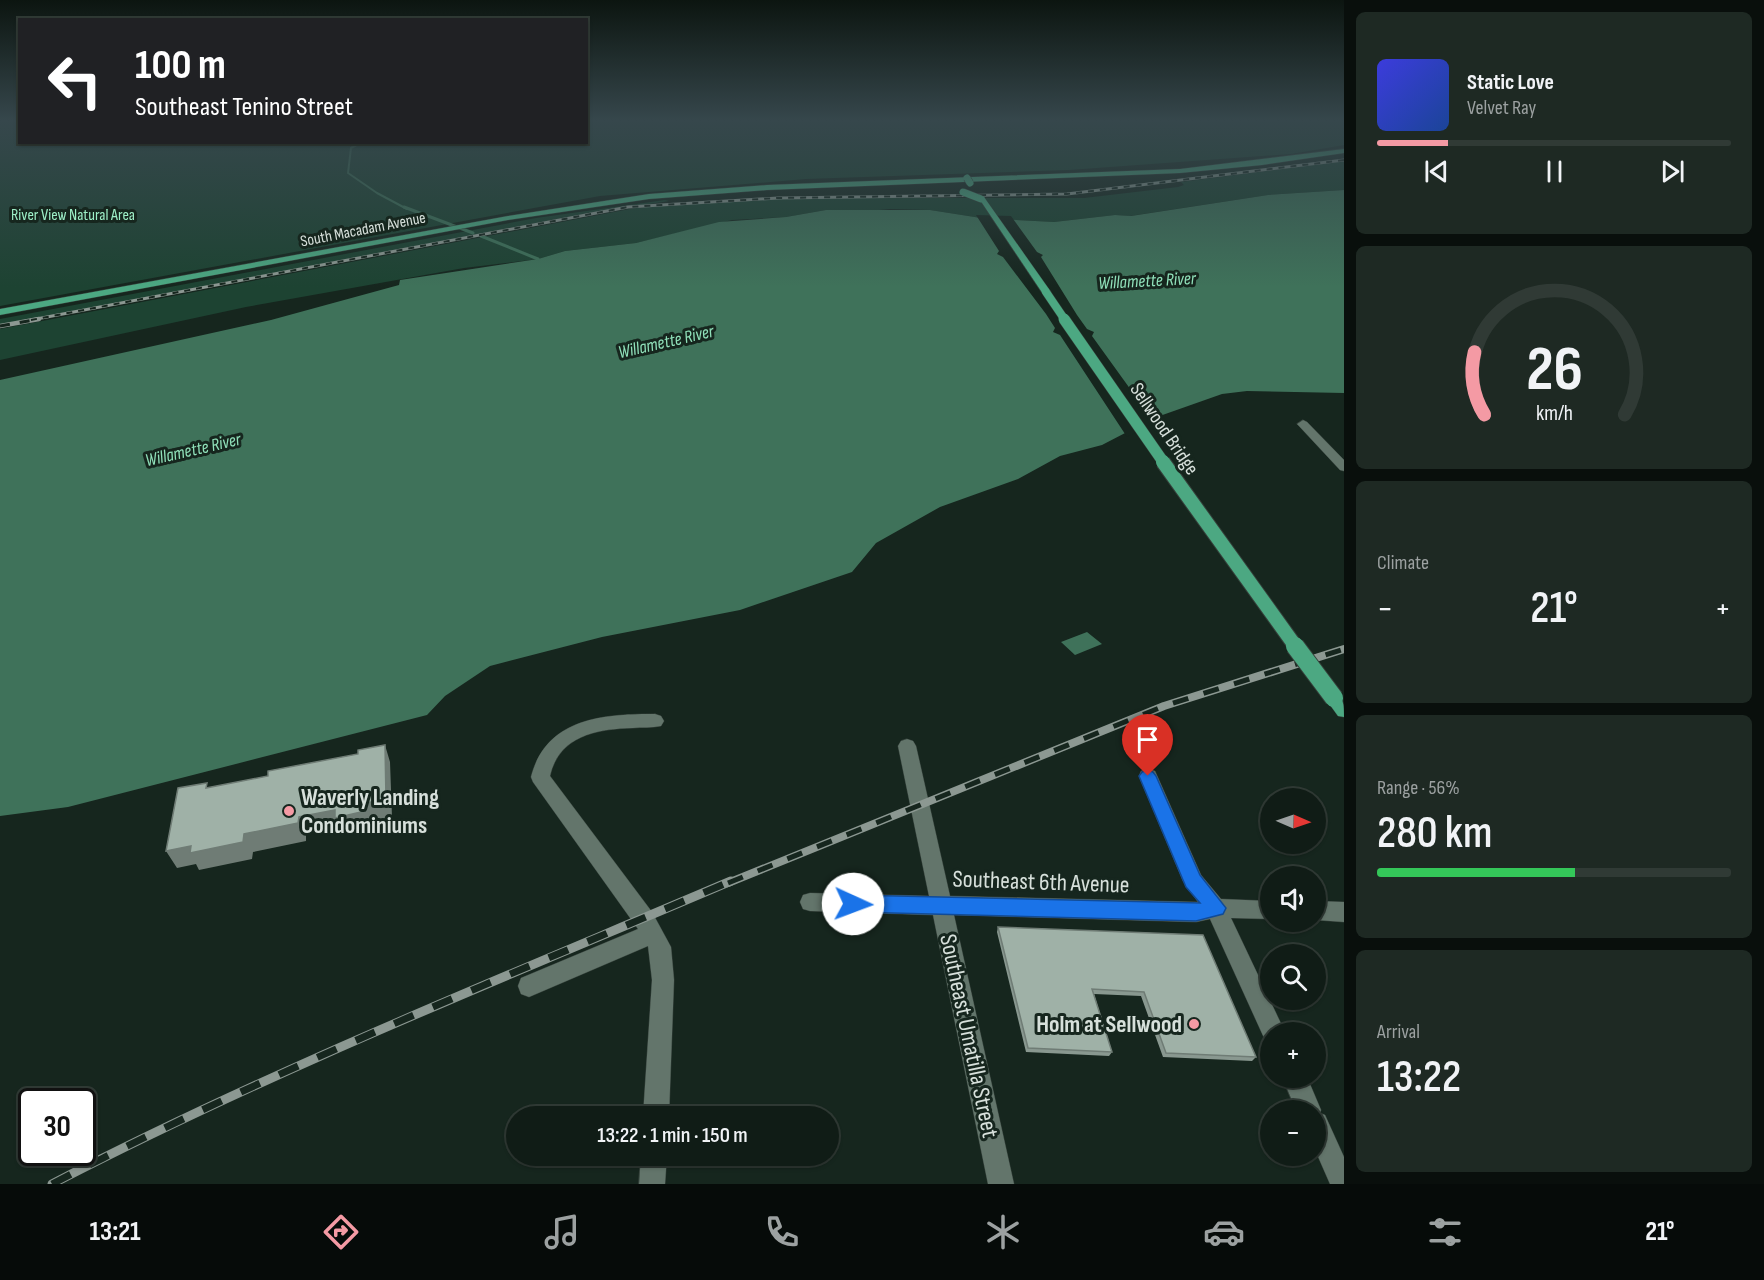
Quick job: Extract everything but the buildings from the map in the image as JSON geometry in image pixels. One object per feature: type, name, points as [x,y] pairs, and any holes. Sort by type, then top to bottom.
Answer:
[{"type":"main road","points":[[629,198],[661,192],[753,184],[994,176]]},
{"type":"main road","name":"South Macadam Avenue","points":[[0,312],[480,223],[629,198],[732,190],[1027,180],[1073,176]]},
{"type":"main road","points":[[938,188],[988,193],[1059,183],[1139,176]]},
{"type":"main road","name":"Sellwood Bridge","points":[[967,178],[973,187],[988,193],[1215,537],[1339,704]]},
{"type":"main road","points":[[629,198],[973,187],[988,193]]},
{"type":"street","points":[[1303,424],[1344,467]]},
{"type":"street","points":[[655,721],[630,720],[595,726],[559,741],[544,760],[540,777],[653,933],[660,947],[663,980],[657,1106]]},
{"type":"street","name":"Southeast Umatilla Street","points":[[907,746],[1000,1184]]},
{"type":"street","points":[[1148,776],[1193,881],[1216,908],[1268,1022]]},
{"type":"street","name":"Southeast 6th Avenue","points":[[810,902],[1196,912],[1216,908],[1260,910]]},
{"type":"street","points":[[1326,911],[1344,912]]},
{"type":"street","points":[[529,986],[653,933]]},
{"type":"street","points":[[1326,1146],[1343,1184]]},
{"type":"street","points":[[652,1184],[653,1166]]},
{"type":"green space","name":"River View Natural Area","points":[[0,176],[886,176],[806,179],[600,196],[0,306]]},
{"type":"green space","points":[[1226,176],[1344,176],[1344,190],[1268,195],[1130,216],[1115,215],[1054,222],[981,218],[930,210],[890,209],[857,212],[826,210],[786,217],[732,220],[636,243],[565,251],[538,259],[464,268],[246,307],[0,360],[0,329],[635,208],[768,198],[1084,198],[1178,187],[1184,185],[1181,182]]},
{"type":"green space","points":[[669,201],[573,216],[0,325],[0,319],[536,218]]},
{"type":"water","name":"Willamette River","points":[[1344,190],[1344,393],[1247,391],[1222,394],[1154,418],[1102,445],[1060,456],[1018,479],[940,507],[876,543],[852,572],[740,610],[602,637],[490,666],[445,696],[427,715],[68,807],[0,816],[0,380],[271,320],[399,285],[400,280],[538,259],[565,251],[636,243],[719,222],[786,217],[826,210],[930,210],[981,218],[1054,222],[1115,215],[1131,216],[1268,195]]},
{"type":"water","points":[[1087,632],[1102,644],[1075,655],[1061,642]]},
{"type":"pier","points":[[976,215],[1011,216],[1037,252],[1043,255],[1041,257],[1077,315],[1087,329],[1094,332],[1092,336],[1154,422],[1127,437],[1060,335],[1053,332],[1055,328],[1046,314],[1003,257],[997,254],[999,251]]},
{"type":"waterway","points":[[353,176],[407,209]]},
{"type":"waterway","points":[[404,207],[473,233]]},
{"type":"waterway","points":[[481,236],[538,259]]},
{"type":"railway","points":[[31,320],[628,207],[778,198],[1067,194],[1212,176]]},
{"type":"railway","points":[[0,326],[39,319]]},
{"type":"railway","points":[[728,883],[1164,706],[1344,649]]},
{"type":"railway","points":[[52,1184],[135,1142],[303,1064],[731,881]]},
{"type":"place","name":"Waverly Landing Condominiums","points":[[289,811]]},
{"type":"place","name":"Holm at Sellwood","points":[[1194,1024]]},
{"type":"route","points":[[853,904],[1196,912],[1216,908],[1193,881],[1148,776]]}]
